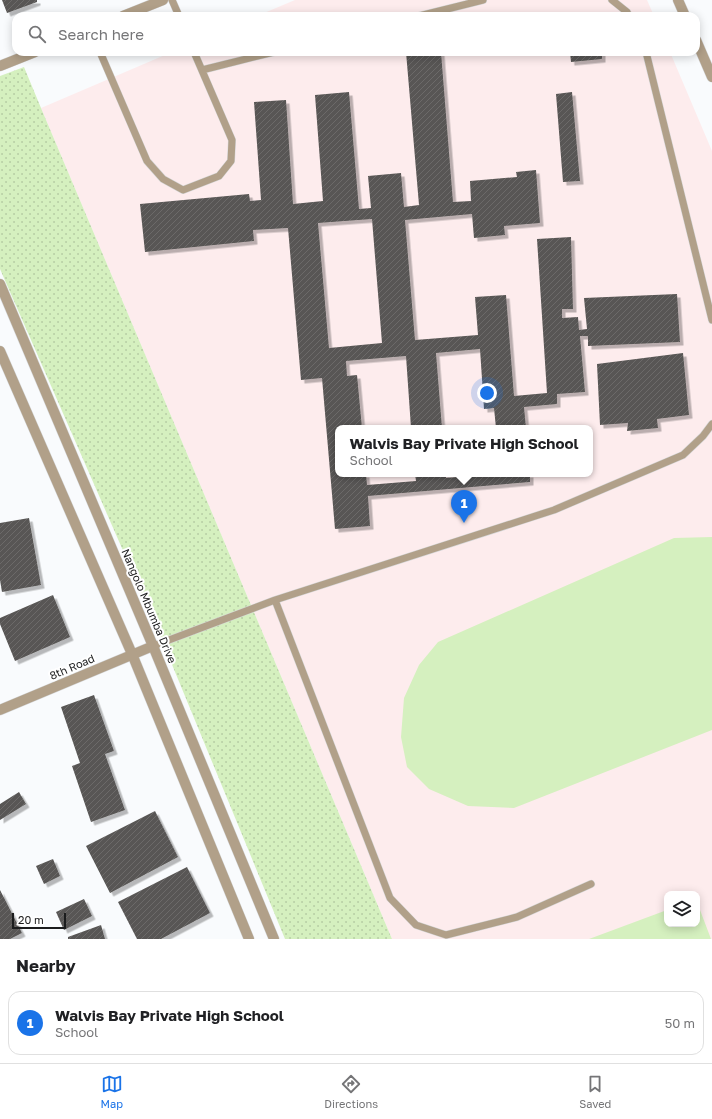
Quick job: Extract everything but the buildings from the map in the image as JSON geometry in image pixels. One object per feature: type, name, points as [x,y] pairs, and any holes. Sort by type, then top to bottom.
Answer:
[{"type":"street","points":[[133,12],[163,0]]},
{"type":"street","points":[[678,0],[683,12]]},
{"type":"street","points":[[700,49],[712,77]]},
{"type":"street","points":[[0,66],[25,56]]},
{"type":"street","name":"Nangolo Mbumba Drive","points":[[0,284],[153,646],[274,939]]},
{"type":"street","points":[[0,350],[132,654],[249,939]]},
{"type":"street","name":"8th Road","points":[[0,710],[153,646]]},
{"type":"lane","points":[[172,0],[177,12]]},
{"type":"lane","points":[[435,12],[483,0]]},
{"type":"lane","points":[[612,0],[627,12]]},
{"type":"lane","points":[[102,56],[147,161],[163,179],[183,190],[219,176],[231,161],[232,140],[196,56]]},
{"type":"lane","points":[[202,70],[258,56]]},
{"type":"lane","points":[[647,56],[712,320]]},
{"type":"lane","points":[[153,646],[275,600],[554,510],[683,455],[703,436],[712,424]]},
{"type":"lane","points":[[275,600],[390,898],[416,926],[446,935],[517,917],[591,884]]},
{"type":"shaded area","points":[[295,0],[647,0],[652,12],[266,12]]},
{"type":"shaded area","points":[[163,56],[672,56],[712,151],[712,939],[392,939],[41,108]]},
{"type":"green space","points":[[24,67],[392,939],[285,939],[159,633],[0,269],[0,76]]},
{"type":"green space","points":[[712,537],[712,730],[514,808],[468,806],[429,789],[407,767],[401,737],[404,698],[419,665],[438,642],[674,538]]},
{"type":"green space","points":[[700,910],[711,939],[589,939],[664,911],[664,927],[700,927]]},
{"type":"place","name":"Walvis Bay Private High School","points":[[464,523]]}]
